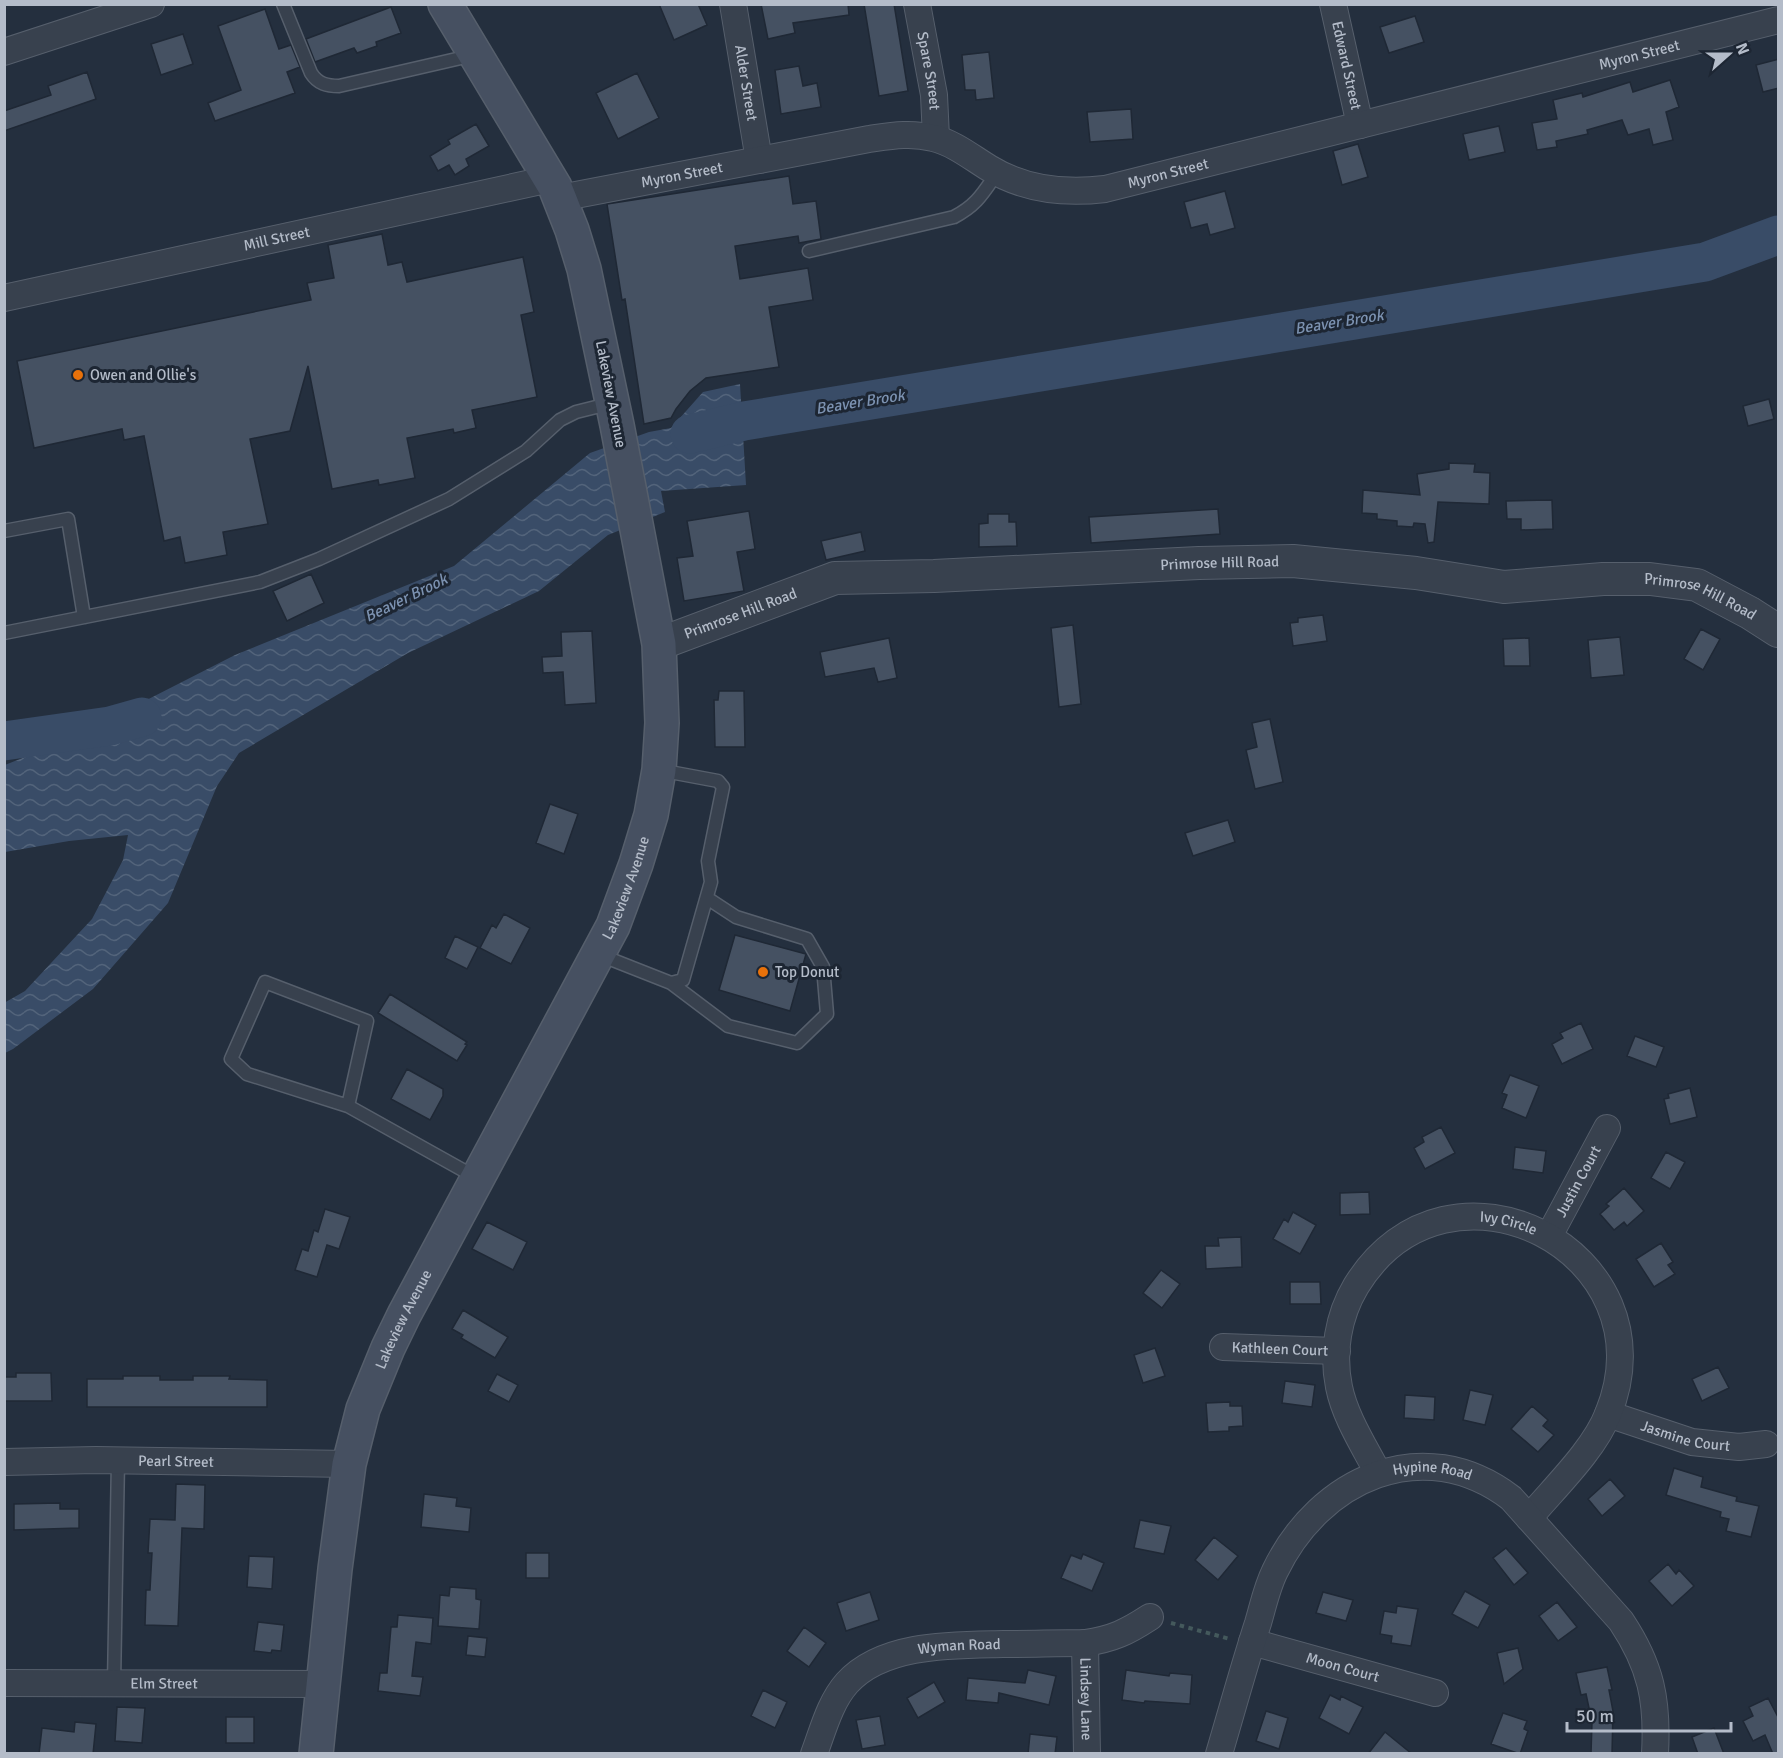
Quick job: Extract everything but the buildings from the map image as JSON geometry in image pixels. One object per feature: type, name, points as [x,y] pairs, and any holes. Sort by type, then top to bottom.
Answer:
[{"type":"main road","name":"Lakeview Avenue","points":[[316,1754],[335,1569],[349,1464],[363,1408],[387,1348],[613,926],[651,815],[659,770],[662,714],[659,644],[615,414],[584,269],[555,189],[445,4]]},
{"type":"street","name":"Alder Street","points":[[733,4],[759,160]]},
{"type":"street","name":"Spare Street","points":[[917,4],[934,95],[936,138]]},
{"type":"street","name":"Edward Street","points":[[1333,4],[1360,125]]},
{"type":"street","points":[[4,52],[148,5]]},
{"type":"street","name":"Myron Street","points":[[555,189],[759,160],[892,136],[915,135],[936,138],[954,146],[997,173],[1043,189],[1064,192],[1105,189],[1779,20]]},
{"type":"street","name":"Mill Street","points":[[4,298],[555,189]]},
{"type":"street","name":"Primrose Hill Road","points":[[659,644],[835,578],[1293,561],[1416,573],[1504,587],[1603,579],[1650,579],[1697,585],[1779,631]]},
{"type":"street","name":"Justin Court","points":[[1549,1236],[1607,1128]]},
{"type":"street","name":"Ivy Circle","points":[[1378,1473],[1343,1403],[1336,1351],[1344,1311],[1364,1274],[1377,1258],[1410,1234],[1449,1219],[1490,1217],[1520,1224],[1549,1236],[1581,1261],[1604,1295],[1612,1314],[1619,1354],[1615,1395],[1608,1414],[1593,1441],[1529,1518]]},
{"type":"street","name":"Kathleen Court","points":[[1223,1347],[1336,1351]]},
{"type":"street","name":"Jasmine Court","points":[[1608,1414],[1692,1442],[1739,1447],[1766,1444]]},
{"type":"street","name":"Pearl Street","points":[[4,1462],[118,1460],[349,1464]]},
{"type":"street","name":"Hypine Road","points":[[1219,1754],[1244,1642],[1273,1574],[1293,1539],[1308,1521],[1327,1505],[1344,1492],[1378,1473],[1394,1468],[1430,1467],[1448,1468],[1470,1474],[1493,1484],[1511,1498],[1622,1621],[1635,1641],[1653,1686],[1656,1713],[1655,1754]]},
{"type":"street","name":"Wyman Road","points":[[814,1754],[836,1701],[846,1684],[859,1672],[878,1662],[918,1648],[943,1645],[1085,1643],[1108,1640],[1125,1634],[1150,1617]]},
{"type":"street","name":"Moon Court","points":[[1244,1642],[1435,1693]]},
{"type":"street","name":"Lindsey Lane","points":[[1085,1643],[1087,1754]]},
{"type":"street","name":"Elm Street","points":[[4,1683],[323,1684]]},
{"type":"lane","points":[[283,4],[311,73],[315,80],[329,86],[339,86],[475,55]]},
{"type":"lane","points":[[809,251],[954,217],[969,209],[980,199],[997,173]]},
{"type":"lane","points":[[4,633],[260,582],[319,559],[449,499],[526,452],[554,425],[567,416],[586,408],[615,414]]},
{"type":"lane","points":[[4,531],[68,519],[84,617]]},
{"type":"lane","points":[[659,770],[718,781],[723,787],[708,861],[711,882],[707,898],[683,980],[671,983]]},
{"type":"lane","points":[[599,954],[671,983],[728,1026],[797,1043],[827,1014],[823,967],[807,939],[736,917],[707,898]]},
{"type":"lane","points":[[348,1106],[367,1021],[265,982],[231,1059],[247,1074],[348,1106],[478,1179]]},
{"type":"lane","points":[[114,1684],[118,1460]]},
{"type":"path","points":[[1150,1617],[1244,1642]]},
{"type":"water","points":[[740,384],[746,485],[661,491],[665,512],[608,535],[539,591],[408,653],[239,753],[217,786],[168,903],[93,989],[5,1053],[4,1003],[25,991],[92,919],[123,860],[128,835],[69,841],[5,852],[5,765],[72,738],[235,655],[454,566],[590,453],[649,432],[671,428],[703,392]]},
{"type":"waterway","name":"Beaver Brook","points":[[690,434],[744,421],[1705,262],[1778,235]]},
{"type":"waterway","name":"Beaver Brook","points":[[4,741],[110,726],[142,717]]},
{"type":"place","name":"Owen and Ollie's","points":[[78,375]]},
{"type":"place","name":"Top Donut","points":[[763,972]]}]
